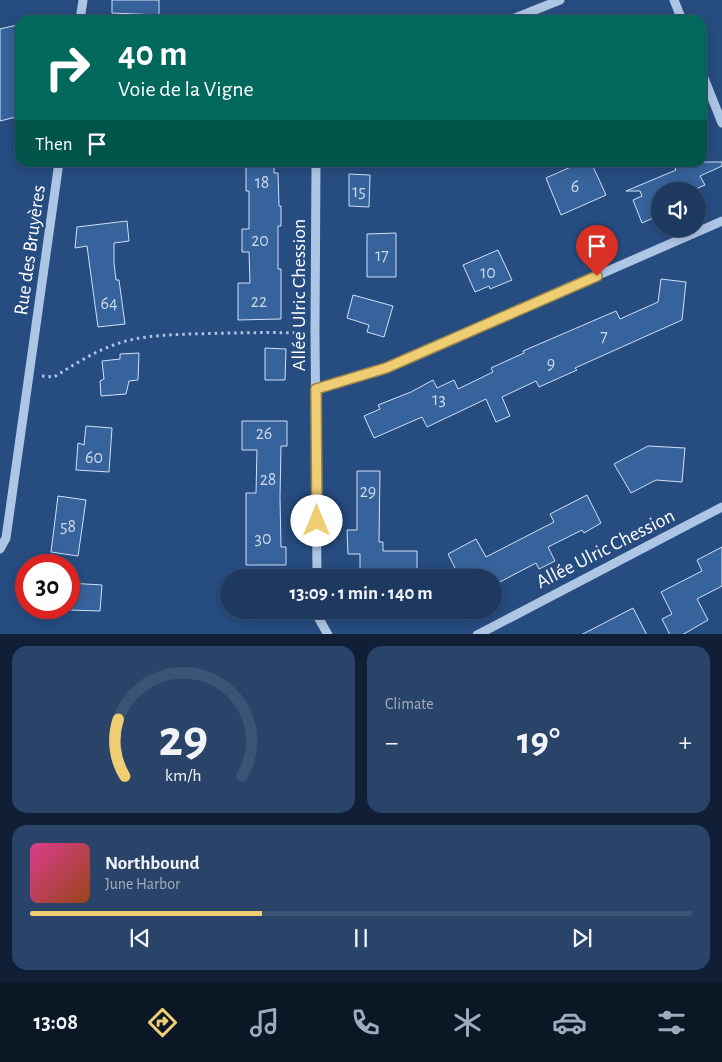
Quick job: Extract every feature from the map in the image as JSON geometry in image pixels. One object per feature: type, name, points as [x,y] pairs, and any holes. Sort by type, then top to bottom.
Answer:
[{"type":"street","points":[[81,15],[83,0]]},
{"type":"street","points":[[522,15],[560,0]]},
{"type":"street","points":[[674,0],[680,15]]},
{"type":"street","points":[[707,86],[722,123]]},
{"type":"street","name":"Rue des Bruyères","points":[[0,549],[6,538],[58,167]]},
{"type":"street","name":"Allée Ulric Chession","points":[[316,167],[314,333],[317,569]]},
{"type":"street","points":[[316,389],[386,368],[722,222]]},
{"type":"street","name":"Allée Ulric Chession","points":[[477,634],[722,507]]},
{"type":"street","points":[[320,619],[328,634]]},
{"type":"path","points":[[29,374],[54,378],[76,363],[111,345],[138,339],[166,335],[217,333],[314,333]]},
{"type":"building","points":[[112,0],[159,0],[159,15],[112,13]]},
{"type":"building","points":[[15,25],[15,117],[0,121],[0,29]]},
{"type":"building","points":[[707,162],[722,162],[722,166],[700,176],[703,182],[651,182],[651,219],[642,223],[633,200],[642,196],[640,191],[626,191],[676,170],[675,167],[707,167]]},
{"type":"building","points":[[246,167],[274,167],[274,173],[278,173],[279,206],[281,206],[281,226],[278,226],[278,269],[281,269],[281,319],[238,320],[238,283],[250,283],[249,252],[242,252],[242,229],[249,229],[249,191],[246,191]]},
{"type":"building","points":[[571,167],[593,167],[606,195],[561,215],[546,178]]},
{"type":"building","points":[[349,174],[370,175],[369,207],[349,206]]},
{"type":"building","points":[[127,221],[129,241],[114,243],[116,280],[119,280],[125,324],[98,327],[87,246],[75,248],[77,227]]},
{"type":"building","points":[[396,233],[396,277],[367,277],[367,234]]},
{"type":"building","points":[[498,250],[512,280],[490,289],[489,286],[475,292],[463,265]]},
{"type":"building","points":[[661,279],[686,282],[682,320],[575,368],[577,370],[539,387],[536,381],[502,397],[510,416],[496,422],[486,399],[427,427],[422,417],[374,438],[364,416],[380,409],[378,405],[411,392],[433,380],[437,388],[454,380],[458,389],[493,372],[491,368],[524,353],[523,351],[616,311],[620,319],[658,302]]},
{"type":"building","points":[[353,295],[393,306],[384,337],[367,332],[369,325],[347,318]]},
{"type":"building","points":[[265,348],[286,349],[285,380],[265,380]]},
{"type":"building","points":[[139,353],[138,380],[129,381],[126,394],[101,396],[100,381],[104,379],[102,361],[120,359],[120,354]]},
{"type":"building","points":[[242,421],[287,421],[287,446],[281,446],[280,497],[281,547],[286,547],[286,565],[246,565],[246,493],[256,493],[257,450],[242,450]]},
{"type":"building","points":[[86,426],[112,428],[109,472],[76,470],[78,443],[84,445]]},
{"type":"building","points":[[648,446],[685,448],[682,482],[656,480],[631,493],[614,464]]},
{"type":"building","points":[[357,471],[380,471],[379,542],[383,542],[383,551],[417,551],[417,569],[360,569],[360,554],[348,554],[347,530],[357,530]]},
{"type":"building","points":[[587,495],[601,523],[584,533],[582,530],[548,547],[555,561],[539,569],[536,563],[502,581],[502,569],[456,569],[448,554],[476,539],[486,557],[554,522],[550,514]]},
{"type":"building","points":[[58,496],[86,500],[78,554],[51,552]]},
{"type":"building","points":[[722,547],[722,586],[697,599],[708,620],[684,634],[670,634],[662,619],[672,614],[661,592],[702,571],[697,560]]},
{"type":"building","points":[[80,584],[102,585],[100,611],[80,610]]},
{"type":"building","points":[[633,608],[646,634],[583,634]]},
{"type":"route","points":[[317,521],[316,389],[386,368],[597,276]]}]
